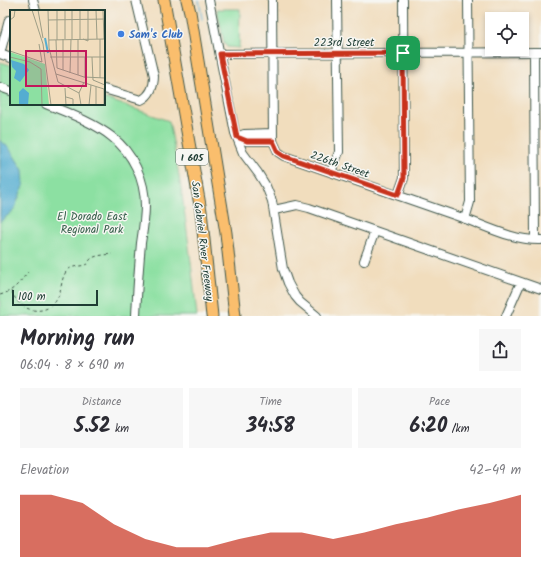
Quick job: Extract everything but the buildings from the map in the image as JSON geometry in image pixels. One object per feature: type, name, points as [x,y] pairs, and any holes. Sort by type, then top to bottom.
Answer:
[{"type":"highway","name":"San Gabriel River Freeway","points":[[164,0],[201,211],[212,316]]},
{"type":"highway","name":"San Gabriel River Freeway","points":[[187,0],[226,233],[235,316]]},
{"type":"street","points":[[33,0],[36,10]]},
{"type":"street","points":[[105,89],[140,100],[146,98],[154,84],[154,76],[136,0]]},
{"type":"street","points":[[209,0],[237,137],[243,153],[266,186],[274,210],[283,269],[288,283],[300,302],[317,316]]},
{"type":"street","points":[[237,137],[244,134],[273,137],[272,0]]},
{"type":"street","points":[[331,172],[339,152],[337,0]]},
{"type":"street","points":[[398,195],[404,178],[403,0]]},
{"type":"street","points":[[465,219],[470,202],[468,0]]},
{"type":"street","points":[[10,20],[0,54],[10,58]]},
{"type":"street","points":[[538,52],[538,240]]},
{"type":"street","name":"223rd Street","points":[[220,54],[538,52]]},
{"type":"street","points":[[0,87],[10,91]]},
{"type":"street","points":[[48,105],[93,125],[112,136],[132,159],[138,172],[146,205],[141,242],[136,316]]},
{"type":"street","name":"226th Street","points":[[273,137],[278,152],[284,156],[398,195],[510,236],[538,240]]},
{"type":"street","points":[[274,210],[297,205],[309,208],[541,289]]},
{"type":"street","points":[[364,261],[375,231]]},
{"type":"street","points":[[506,316],[521,282]]},
{"type":"path","points":[[11,291],[22,306],[32,310],[43,310],[56,302],[61,294],[64,276],[70,269],[74,266],[87,264],[92,258],[112,254]]},
{"type":"path","points":[[0,295],[11,291],[22,281],[28,272]]},
{"type":"green space","points":[[217,9],[240,9],[239,48],[227,47],[224,43]]},
{"type":"green space","name":"El Dorado East Regional Park","points":[[0,62],[10,65],[10,105],[105,105],[105,98],[169,121],[178,169],[192,267],[197,316],[0,316]]},
{"type":"water","points":[[0,140],[9,148],[23,170],[24,184],[14,210],[0,222]]},
{"type":"waterway","points":[[199,0],[202,19]]},
{"type":"place","name":"Sam's Club","points":[[121,34]]},
{"type":"route","points":[[403,53],[404,178],[398,195],[284,156],[278,152],[273,141],[247,141],[237,137],[220,54],[403,53]]}]
